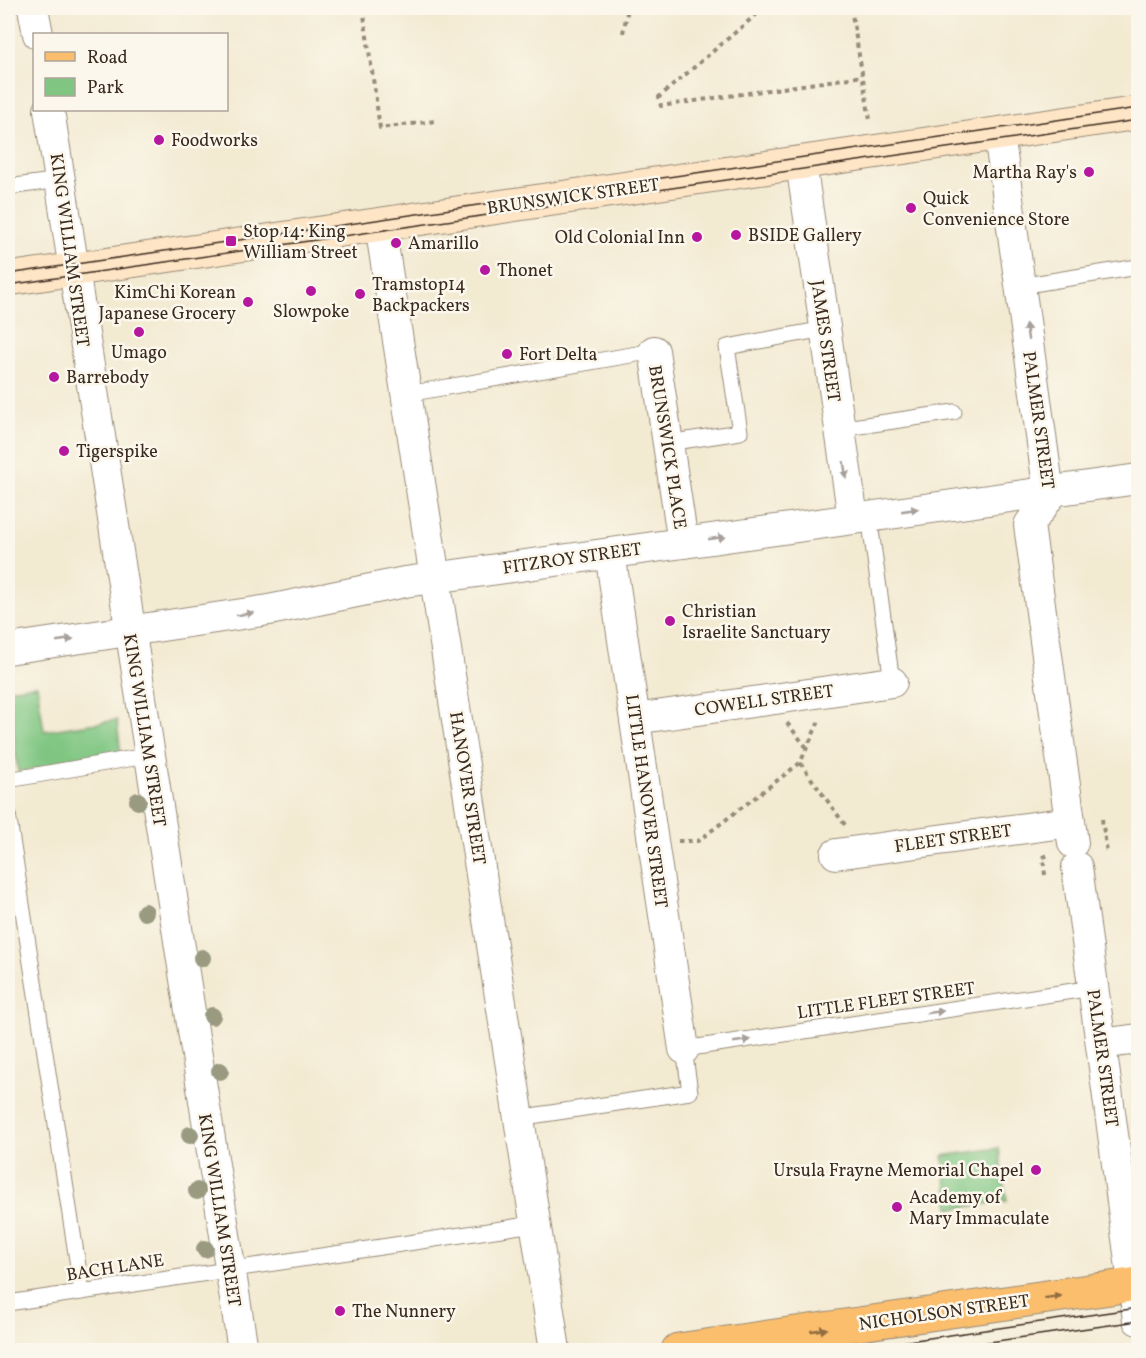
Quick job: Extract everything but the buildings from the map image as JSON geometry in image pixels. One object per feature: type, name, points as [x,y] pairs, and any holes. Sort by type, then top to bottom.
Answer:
[{"type":"main road","name":"NICHOLSON STREET","points":[[678,1350],[768,1344],[1136,1285]]},
{"type":"street","points":[[33,8],[38,33]]},
{"type":"street","name":"KING WILLIAM STREET","points":[[49,111],[243,1350]]},
{"type":"street","name":"BRUNSWICK STREET","points":[[8,279],[1138,113]]},
{"type":"street","name":"PALMER STREET","points":[[999,134],[1047,479],[1052,493],[1029,525],[1136,1285],[1138,1320]]},
{"type":"street","name":"JAMES STREET","points":[[801,163],[839,429],[861,517]]},
{"type":"street","name":"HANOVER STREET","points":[[380,225],[555,1350]]},
{"type":"street","name":"BRUNSWICK PLACE","points":[[654,351],[683,543]]},
{"type":"street","name":"FITZROY STREET","points":[[8,649],[269,610],[435,578],[1038,491],[1052,493],[1138,479]]},
{"type":"street","points":[[1007,496],[1029,525]]},
{"type":"street","name":"LITTLE HANOVER STREET","points":[[610,553],[684,1049]]},
{"type":"street","name":"COWELL STREET","points":[[635,719],[892,682]]},
{"type":"street","name":"FLEET STREET","points":[[841,840],[1073,844]]},
{"type":"street","points":[[1101,1044],[1138,1039]]},
{"type":"lane","points":[[8,187],[59,170]]},
{"type":"lane","points":[[1020,286],[1138,267]]},
{"type":"lane","points":[[668,443],[740,432],[727,347],[824,328]]},
{"type":"lane","points":[[406,394],[654,351]]},
{"type":"lane","points":[[839,429],[954,412]]},
{"type":"lane","points":[[861,517],[892,682]]},
{"type":"lane","points":[[8,780],[151,755]]},
{"type":"lane","points":[[8,814],[82,1292]]},
{"type":"lane","name":"LITTLE FLEET STREET","points":[[684,1049],[1093,988]]},
{"type":"lane","points":[[519,1118],[690,1092],[684,1049]]},
{"type":"lane","name":"BACH LANE","points":[[8,1303],[534,1224]]},
{"type":"path","points":[[363,8],[380,128],[435,121]]},
{"type":"path","points":[[623,33],[628,8]]},
{"type":"path","points":[[764,8],[659,97],[660,106],[863,76]]},
{"type":"path","points":[[851,8],[870,120]]},
{"type":"path","points":[[698,841],[800,763],[824,710]]},
{"type":"path","points":[[782,716],[807,748]]},
{"type":"path","points":[[800,763],[841,840]]},
{"type":"path","points":[[1102,819],[1107,853]]},
{"type":"path","points":[[1043,857],[1045,875]]},
{"type":"green space","points":[[37,685],[44,731],[117,720],[121,756],[18,772],[8,689]]},
{"type":"green space","points":[[999,1148],[1007,1201],[950,1209],[943,1156]]},
{"type":"tram line","points":[[8,274],[1138,108]]},
{"type":"tram line","points":[[8,285],[1138,120]]},
{"type":"tram line","points":[[846,1350],[1138,1308]]},
{"type":"tram line","points":[[933,1350],[1138,1321]]},
{"type":"place","name":"Foodworks","points":[[159,140]]},
{"type":"place","name":"Martha Ray's","points":[[1089,172]]},
{"type":"place","name":"Quick Convenience Store","points":[[911,208]]},
{"type":"place","name":"BSIDE Gallery","points":[[736,235]]},
{"type":"place","name":"Old Colonial Inn","points":[[697,237]]},
{"type":"place","name":"Stop 14: King William Street","points":[[231,241]]},
{"type":"place","name":"Amarillo","points":[[396,243]]},
{"type":"place","name":"Thonet","points":[[485,270]]},
{"type":"place","name":"Slowpoke","points":[[311,291]]},
{"type":"place","name":"Tramstop14 Backpackers","points":[[360,294]]},
{"type":"place","name":"KimChi Korean Japanese Grocery","points":[[248,302]]},
{"type":"place","name":"Umago","points":[[139,332]]},
{"type":"place","name":"Fort Delta","points":[[507,354]]},
{"type":"place","name":"Barrebody","points":[[54,377]]},
{"type":"place","name":"Tigerspike","points":[[64,451]]},
{"type":"place","name":"Christian Israelite Sanctuary","points":[[670,621]]},
{"type":"place","name":"Ursula Frayne Memorial Chapel","points":[[1036,1170]]},
{"type":"place","name":"Academy of Mary Immaculate","points":[[897,1207]]},
{"type":"place","name":"The Nunnery","points":[[340,1311]]}]
